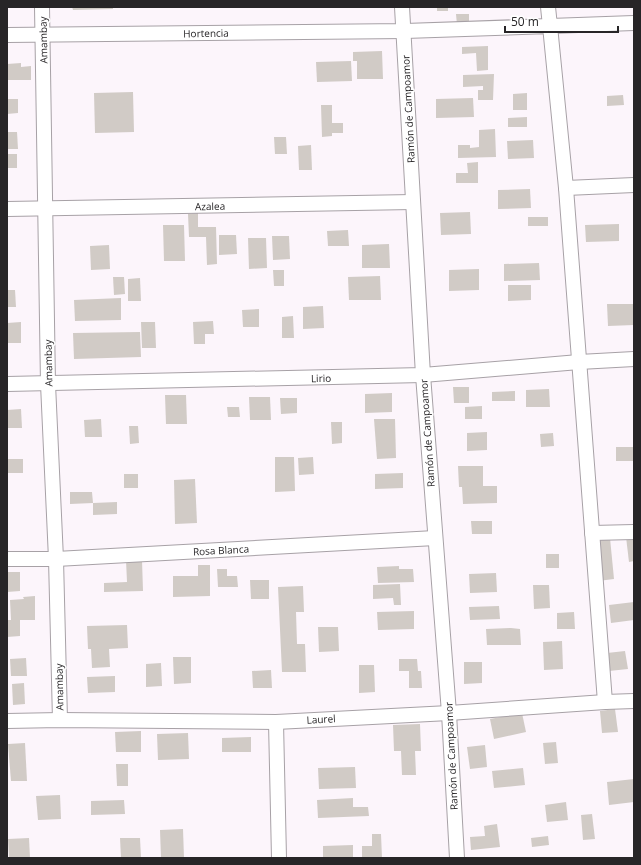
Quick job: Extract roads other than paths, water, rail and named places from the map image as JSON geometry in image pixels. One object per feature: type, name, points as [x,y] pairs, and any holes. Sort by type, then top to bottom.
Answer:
[{"type":"street","name":"Amambay","points":[[42,7],[48,384],[56,559],[60,720]]},
{"type":"street","name":"Ramón de Campoamor","points":[[402,7],[423,375],[449,714],[457,858]]},
{"type":"street","points":[[548,7],[566,188],[605,702]]},
{"type":"street","name":"Hortencia","points":[[7,35],[404,31],[634,23]]},
{"type":"street","points":[[566,188],[634,185]]},
{"type":"street","name":"Azalea","points":[[7,209],[413,202]]},
{"type":"street","name":"Lirio","points":[[7,384],[423,375],[634,359]]},
{"type":"street","points":[[592,532],[634,532]]},
{"type":"street","name":"Rosa Blanca","points":[[7,559],[56,559],[435,538]]},
{"type":"street","name":"Laurel","points":[[7,721],[276,722],[449,714],[605,702],[634,702]]},
{"type":"street","points":[[276,722],[279,858]]}]
